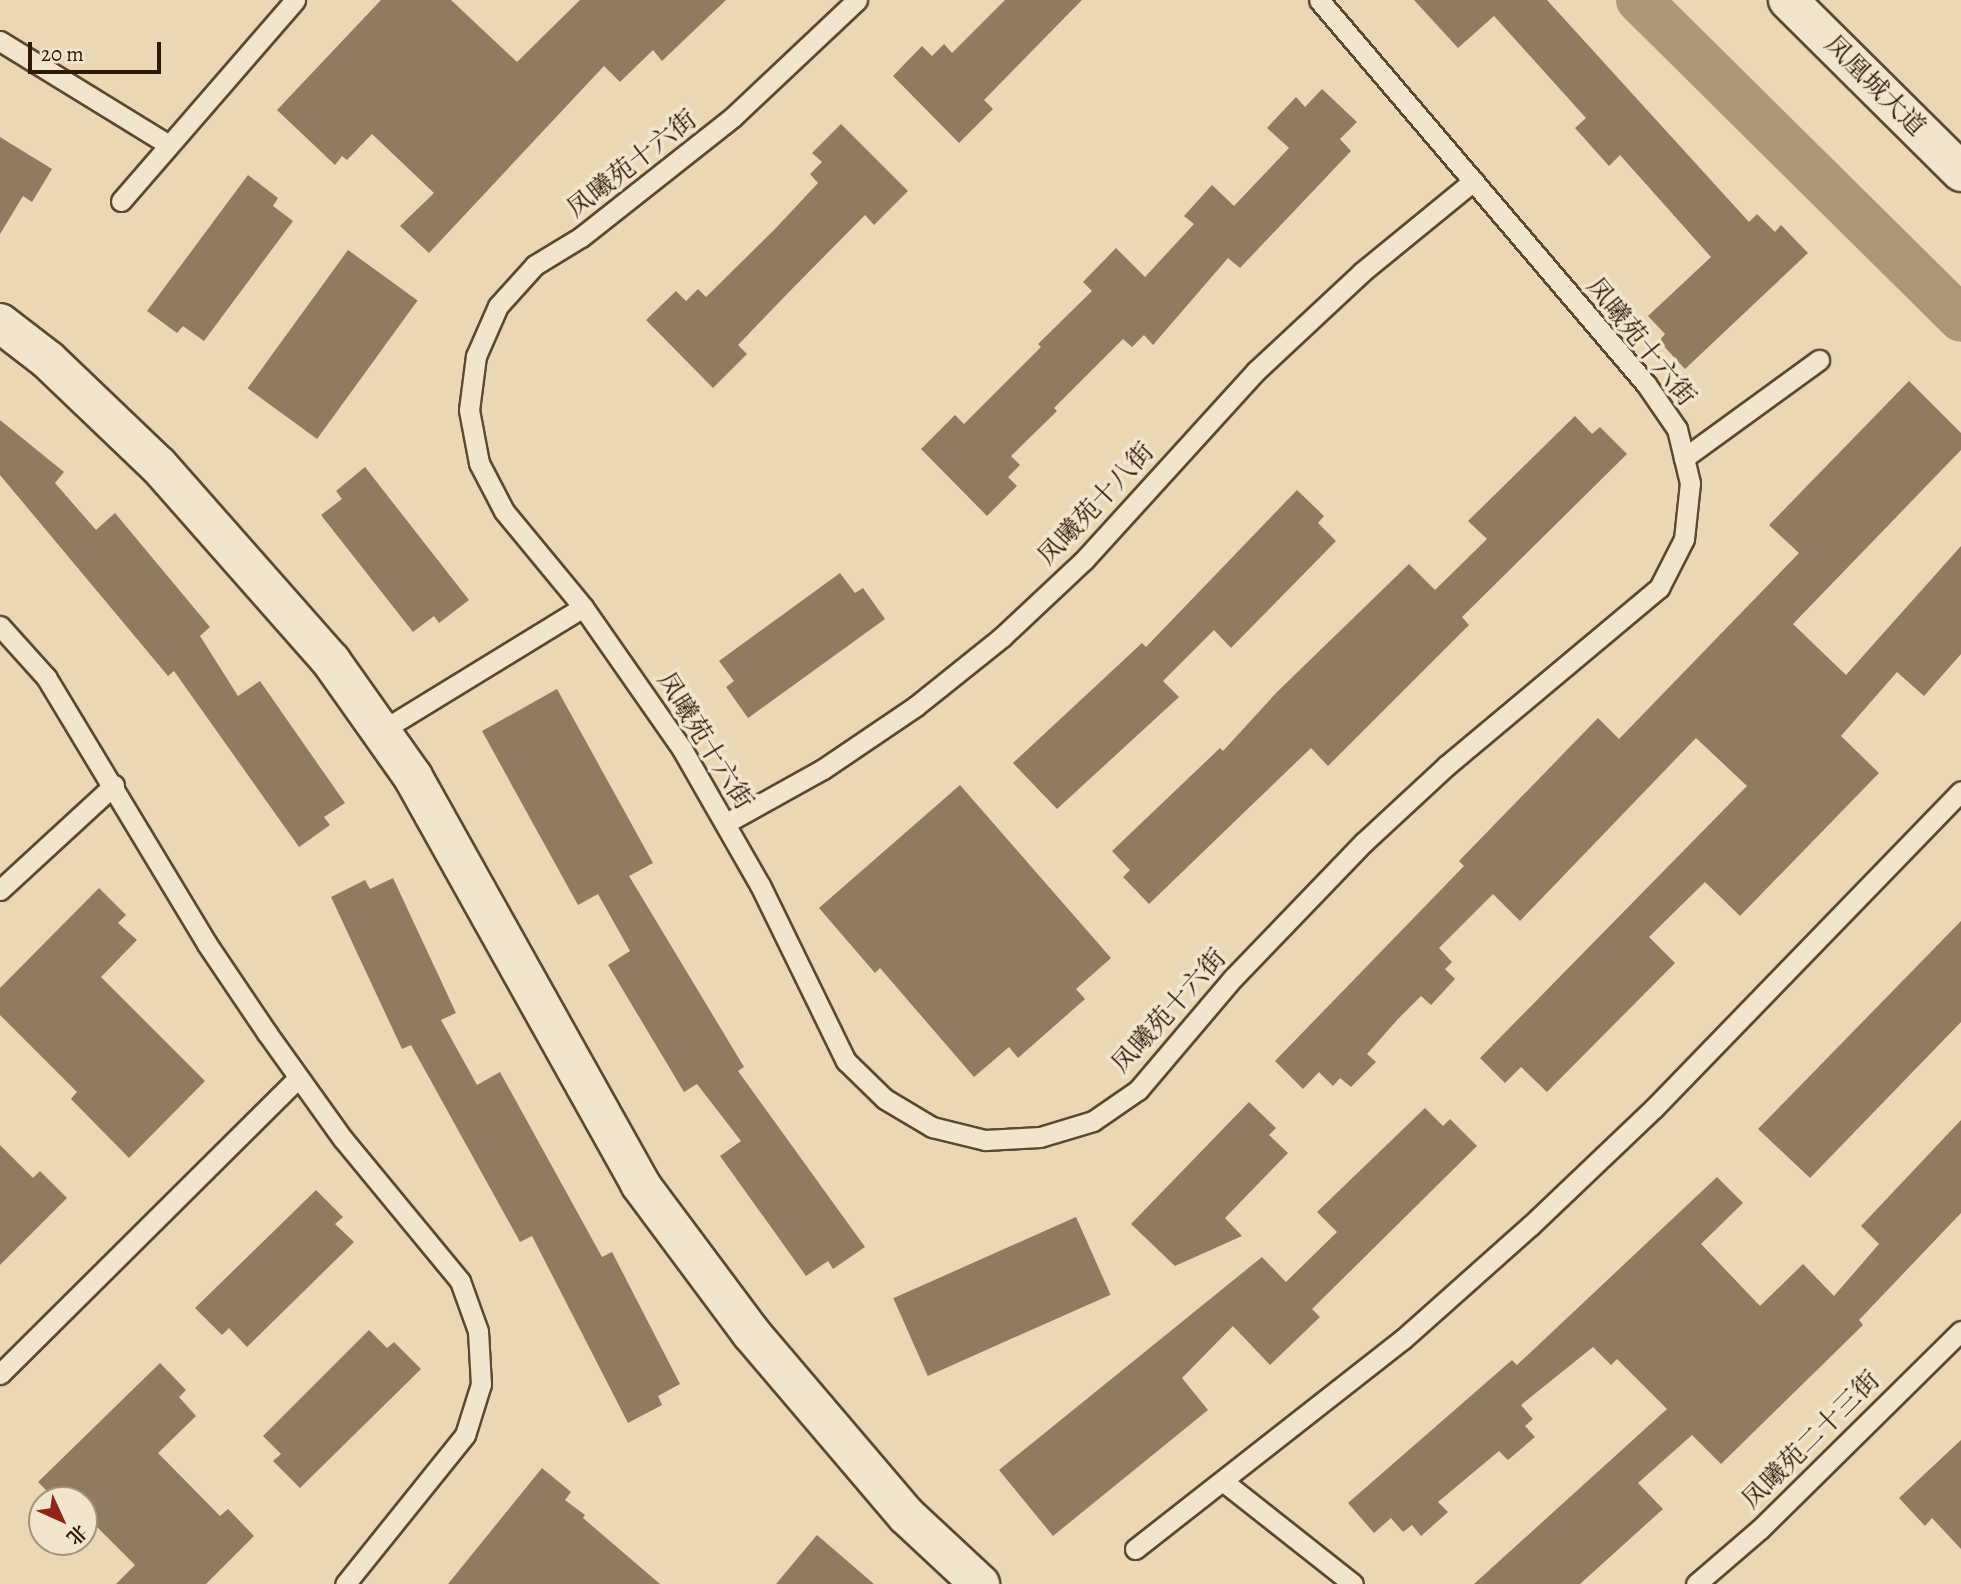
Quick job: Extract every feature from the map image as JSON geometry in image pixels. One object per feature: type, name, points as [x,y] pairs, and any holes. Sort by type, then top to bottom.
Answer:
[{"type":"street","name":"凤凰城大道","points":[[1788,0],[1961,172]]},
{"type":"street","points":[[0,323],[48,360],[159,466],[331,661],[414,777],[640,1184],[751,1333],[907,1516],[980,1584]]},
{"type":"lane","points":[[121,201],[295,0]]},
{"type":"lane","name":"凤曦苑十六街","points":[[857,0],[733,117],[582,237],[535,265],[498,306],[476,356],[469,410],[479,463],[504,511],[583,607],[661,718],[726,823],[846,1061],[885,1100],[932,1127],[985,1140],[1041,1138],[1093,1121],[1138,1090],[1234,977],[1364,842],[1456,757],[1659,588],[1684,539],[1690,483],[1677,429],[1646,384],[1319,0]]},
{"type":"lane","points":[[0,41],[169,145]]},
{"type":"lane","name":"凤曦苑十八街","points":[[726,823],[858,746],[916,706],[1002,637],[1084,560],[1256,371],[1362,272],[1473,181]]},
{"type":"lane","points":[[1684,458],[1819,360]]},
{"type":"lane","points":[[381,731],[583,607]]},
{"type":"lane","points":[[0,626],[46,677],[114,785],[207,944],[298,1077],[460,1281],[478,1331],[481,1384],[465,1435],[345,1584]]},
{"type":"lane","points":[[0,890],[114,785]]},
{"type":"lane","points":[[1135,1549],[1224,1482],[1403,1339],[1530,1226],[1654,1108],[1961,791]]},
{"type":"lane","points":[[0,1374],[298,1077]]},
{"type":"lane","name":"凤曦苑二十三街","points":[[1696,1584],[1760,1529],[1961,1331]]},
{"type":"lane","points":[[1224,1482],[1353,1584]]},
{"type":"building","points":[[381,0],[451,0],[517,62],[580,0],[726,0],[662,61],[653,50],[620,82],[604,66],[429,253],[400,226],[434,193],[372,134],[347,160],[342,156],[335,165],[277,110]]},
{"type":"building","points":[[1005,0],[1082,0],[984,100],[993,109],[959,143],[893,76],[922,46],[932,56],[944,44],[952,53]]},
{"type":"building","points":[[1414,0],[1547,0],[1749,222],[1757,214],[1775,232],[1781,225],[1808,253],[1685,369],[1659,341],[1665,334],[1648,316],[1711,257],[1620,155],[1609,166],[1575,128],[1586,118],[1494,16],[1458,48]]},
{"type":"building","points":[[1322,89],[1357,122],[1340,139],[1351,151],[1240,268],[1228,258],[1153,345],[1144,335],[1132,347],[1123,339],[1054,408],[1057,411],[1011,456],[1020,465],[1008,477],[1017,486],[987,516],[921,449],[955,415],[964,424],[1041,347],[1038,344],[1092,291],[1083,282],[1116,248],[1145,277],[1194,224],[1184,216],[1212,185],[1234,206],[1289,148],[1267,128],[1296,97],[1305,107]]},
{"type":"building","points":[[841,124],[908,191],[874,225],[865,215],[738,345],[747,354],[713,388],[646,320],[676,291],[686,301],[698,289],[706,297],[774,230],[818,183],[810,174],[822,162],[812,153]]},
{"type":"building","points":[[0,137],[52,169],[32,202],[23,196],[0,234]]},
{"type":"building","points":[[248,175],[278,198],[273,206],[293,221],[204,341],[183,326],[177,333],[147,311]]},
{"type":"building","points":[[348,250],[418,301],[317,439],[247,388]]},
{"type":"building","points":[[1909,381],[1961,433],[1961,450],[1793,624],[1846,675],[1961,546],[1961,654],[1924,696],[1897,672],[1841,736],[1879,773],[1740,916],[1705,882],[1649,937],[1675,963],[1547,1092],[1521,1067],[1505,1083],[1480,1058],[1747,786],[1696,738],[1520,921],[1493,894],[1439,948],[1452,962],[1445,969],[1455,979],[1431,1005],[1421,996],[1398,1019],[1367,1054],[1376,1062],[1351,1087],[1340,1078],[1333,1086],[1319,1072],[1303,1089],[1275,1061],[1464,866],[1459,861],[1598,718],[1619,739],[1799,553],[1769,525]]},
{"type":"building","points":[[1575,416],[1592,434],[1600,427],[1627,454],[1462,617],[1469,625],[1328,766],[1311,748],[1149,904],[1123,877],[1130,870],[1112,851],[1220,748],[1223,751],[1276,693],[1409,564],[1435,590],[1487,539],[1468,521]]},
{"type":"building","points":[[0,420],[64,472],[55,483],[96,530],[115,513],[210,627],[200,636],[238,696],[260,681],[345,803],[324,817],[330,825],[299,847],[174,671],[168,676],[0,475]]},
{"type":"building","points":[[365,467],[469,600],[439,623],[434,616],[413,632],[321,515],[342,499],[336,491]]},
{"type":"building","points":[[1297,490],[1324,516],[1318,523],[1336,541],[1231,648],[1214,630],[1163,681],[1179,697],[1057,809],[1013,763],[1142,643],[1146,647]]},
{"type":"building","points":[[840,573],[855,593],[863,588],[885,619],[748,718],[726,687],[734,681],[719,661]]},
{"type":"building","points":[[557,689],[653,863],[629,876],[744,1067],[738,1071],[865,1247],[833,1269],[828,1261],[806,1276],[720,1156],[741,1141],[697,1084],[684,1092],[608,965],[630,951],[598,894],[578,905],[482,731]]},
{"type":"building","points":[[960,785],[1111,958],[1076,989],[1085,999],[1018,1058],[1009,1047],[974,1077],[880,968],[875,973],[819,908]]},
{"type":"building","points":[[393,878],[456,1013],[441,1020],[477,1085],[500,1072],[602,1257],[612,1252],[680,1384],[658,1396],[662,1405],[628,1423],[532,1236],[520,1242],[411,1045],[402,1049],[331,897],[365,880],[370,889]]},
{"type":"building","points":[[99,888],[126,915],[118,923],[137,940],[101,977],[205,1081],[129,1158],[71,1099],[77,1092],[0,1015],[0,988]]},
{"type":"building","points":[[1961,921],[1961,1022],[1810,1178],[1758,1129]]},
{"type":"building","points":[[1249,1102],[1276,1128],[1269,1135],[1288,1153],[1225,1218],[1242,1236],[1175,1266],[1131,1224]]},
{"type":"building","points":[[1425,1108],[1443,1126],[1450,1119],[1477,1146],[1312,1309],[1320,1317],[1270,1365],[1233,1326],[1182,1378],[1208,1410],[1053,1536],[999,1470],[1262,1257],[1286,1282],[1337,1232],[1317,1212]]},
{"type":"building","points":[[1961,1120],[1961,1213],[1859,1320],[1863,1325],[1721,1464],[1692,1435],[1638,1483],[1663,1509],[1580,1584],[1474,1584],[1667,1409],[1617,1359],[1611,1365],[1593,1347],[1521,1405],[1533,1419],[1525,1426],[1535,1437],[1508,1460],[1499,1451],[1438,1502],[1448,1512],[1421,1536],[1412,1525],[1403,1532],[1391,1518],[1374,1533],[1348,1503],[1512,1360],[1517,1365],[1717,1177],[1743,1203],[1701,1244],[1760,1306],[1803,1264],[1834,1296],[1879,1244],[1861,1226]]},
{"type":"building","points":[[0,1145],[33,1178],[40,1171],[67,1198],[0,1265]]},
{"type":"building","points":[[316,1190],[343,1217],[335,1224],[354,1242],[247,1347],[229,1328],[222,1335],[195,1308]]},
{"type":"building","points":[[1076,1217],[1111,1295],[928,1376],[893,1298]]},
{"type":"building","points":[[369,1330],[387,1348],[394,1342],[421,1369],[300,1488],[273,1461],[281,1454],[263,1436]]},
{"type":"building","points":[[160,1363],[186,1390],[179,1397],[196,1416],[158,1453],[220,1516],[228,1509],[254,1536],[206,1584],[116,1584],[135,1565],[98,1528],[98,1486],[42,1486],[38,1482]]},
{"type":"building","points":[[1961,1440],[1961,1549],[1932,1518],[1925,1526],[1899,1498]]},
{"type":"building","points":[[542,1468],[571,1492],[565,1500],[585,1515],[583,1518],[660,1584],[448,1584]]},
{"type":"building","points":[[817,1535],[874,1584],[776,1584]]},
{"type":"waterway","points":[[1639,0],[1961,319]]}]
